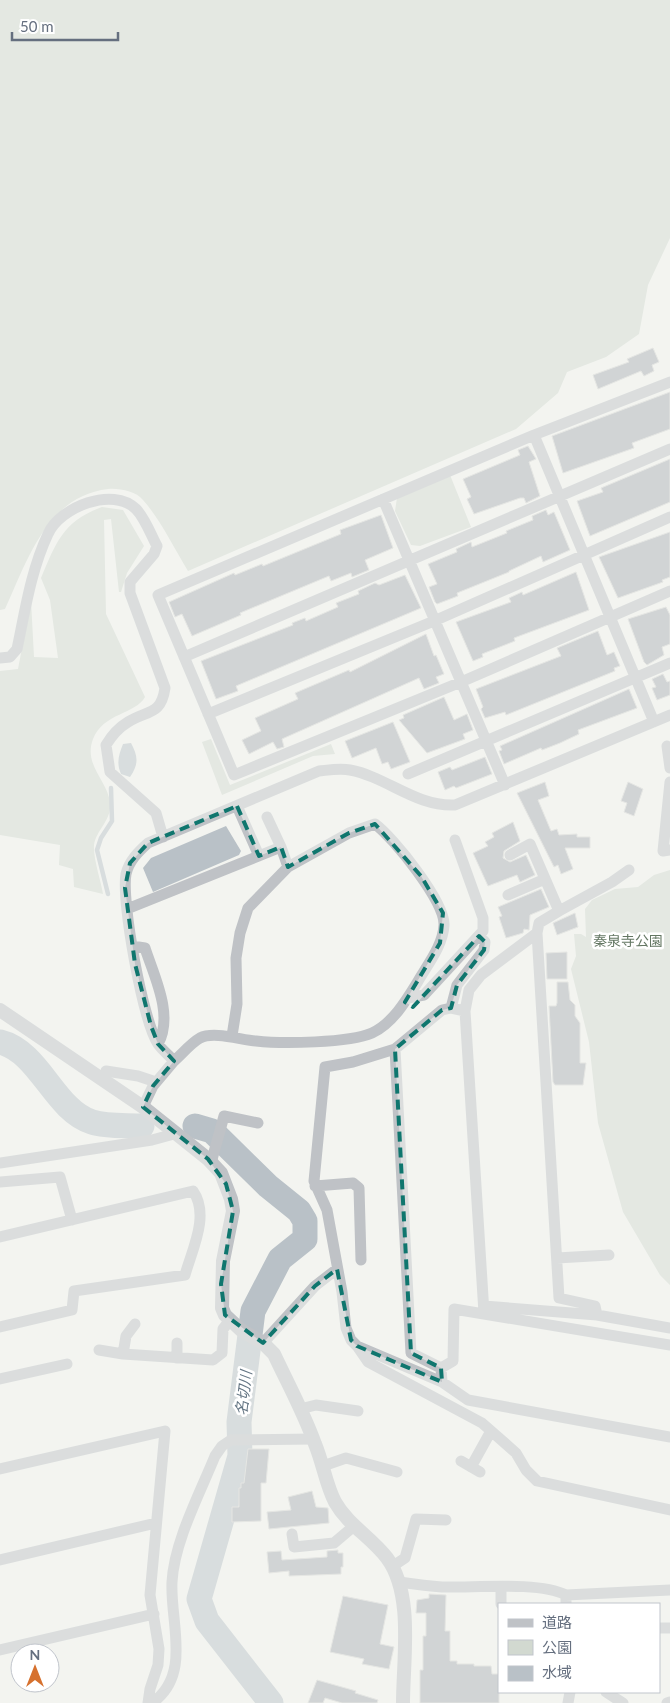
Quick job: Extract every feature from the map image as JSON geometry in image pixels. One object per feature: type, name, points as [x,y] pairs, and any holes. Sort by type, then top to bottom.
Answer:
[{"type":"street","points":[[670,382],[534,435],[158,595],[234,775],[461,682],[670,591]]},
{"type":"street","points":[[534,435],[654,722]]},
{"type":"street","points":[[184,657],[670,449]]},
{"type":"street","points":[[0,658],[10,657],[17,650],[32,580],[48,532],[70,511],[96,499],[122,500],[136,509],[157,546],[154,554],[130,582],[130,593],[165,688],[163,701],[155,710],[129,721],[115,732],[106,745],[110,772],[156,813],[163,837]]},
{"type":"street","points":[[383,500],[505,785]]},
{"type":"street","points":[[208,714],[434,621],[670,517]]},
{"type":"street","points":[[408,774],[670,663]]},
{"type":"street","points":[[174,1061],[158,1044],[151,1026],[132,946],[127,909],[125,888],[130,863],[148,843],[319,771],[336,769],[362,773],[427,803],[441,806],[455,805],[670,715]]},
{"type":"street","points":[[667,746],[670,768]]},
{"type":"street","points":[[670,782],[663,851],[670,850]]},
{"type":"street","points":[[237,806],[259,856]]},
{"type":"street","points":[[267,817],[281,847],[288,868]]},
{"type":"street","points":[[143,1107],[156,1082],[174,1061],[201,1038],[232,1036],[255,1042],[333,1040],[356,1037],[372,1033],[385,1025],[408,998],[440,943],[444,926],[443,913],[420,876],[386,832],[375,824],[358,830],[288,868],[248,908],[240,933],[236,958],[237,1004],[232,1036]]},
{"type":"street","points":[[408,998],[424,995],[483,931],[483,918],[455,840]]},
{"type":"street","points":[[510,854],[530,844],[560,911]]},
{"type":"street","points":[[127,909],[281,847]]},
{"type":"street","points":[[597,1315],[595,1306],[559,1298],[537,933],[539,923],[612,882],[629,870]]},
{"type":"street","points":[[508,895],[545,879]]},
{"type":"street","points":[[484,1309],[466,1011],[469,990],[482,975],[537,933]]},
{"type":"street","points":[[451,1008],[457,985],[484,950],[485,942],[479,936]]},
{"type":"street","points":[[132,946],[145,948],[161,994],[165,1031],[158,1044]]},
{"type":"street","points":[[466,1011],[451,1008],[442,1010],[395,1049],[353,1062],[325,1067],[315,1186],[326,1210],[346,1328],[351,1340],[358,1346],[368,1362],[482,1423],[516,1453],[526,1470],[537,1481],[670,1510]]},
{"type":"street","points":[[0,1010],[143,1107],[174,1134],[212,1162],[221,1173],[231,1199],[233,1212],[224,1261],[220,1302],[225,1315],[230,1320],[241,1330],[263,1343],[274,1354],[314,1439],[334,1501],[354,1526],[380,1551],[392,1566],[399,1582],[404,1621],[403,1703]]},
{"type":"street","points":[[395,1049],[412,1354],[441,1368]]},
{"type":"street","points":[[106,1071],[138,1076],[156,1082]]},
{"type":"street","points":[[212,1162],[224,1116],[258,1123]]},
{"type":"street","points":[[0,1163],[152,1140],[174,1134]]},
{"type":"street","points":[[0,1182],[60,1177],[72,1220]]},
{"type":"street","points":[[315,1186],[353,1183],[359,1188],[361,1260]]},
{"type":"street","points":[[0,1237],[192,1191],[201,1208],[200,1220],[185,1275],[74,1291],[72,1310],[0,1327]]},
{"type":"street","points":[[557,1258],[609,1255]]},
{"type":"street","points":[[263,1343],[315,1286],[337,1269]]},
{"type":"street","points":[[441,1368],[453,1361],[454,1309],[597,1315],[670,1328]]},
{"type":"street","points":[[484,1309],[670,1345]]},
{"type":"street","points":[[99,1350],[123,1354],[216,1359],[222,1353],[224,1330],[230,1320]]},
{"type":"street","points":[[123,1354],[126,1336],[135,1324]]},
{"type":"street","points":[[177,1343],[177,1358]]},
{"type":"street","points":[[358,1346],[442,1382],[460,1396],[480,1404],[670,1437]]},
{"type":"street","points":[[0,1379],[67,1364]]},
{"type":"street","points":[[441,1368],[442,1382]]},
{"type":"street","points":[[300,1409],[316,1405],[358,1411]]},
{"type":"street","points":[[0,1469],[165,1431],[150,1595],[159,1649],[158,1665],[150,1689],[148,1703]]},
{"type":"street","points":[[471,1466],[491,1431]]},
{"type":"street","points":[[152,1703],[161,1696],[175,1671],[176,1632],[171,1604],[172,1574],[176,1558],[215,1456],[222,1446],[231,1440],[314,1439]]},
{"type":"street","points":[[323,1466],[346,1458],[398,1472]]},
{"type":"street","points":[[392,1566],[405,1558],[416,1519],[446,1520]]},
{"type":"street","points":[[0,1560],[156,1523]]},
{"type":"street","points":[[292,1534],[294,1547],[334,1544],[354,1526]]},
{"type":"street","points":[[399,1582],[442,1587],[531,1588],[560,1592],[566,1600],[670,1590]]},
{"type":"street","points":[[501,1587],[501,1603]]},
{"type":"street","points":[[0,1650],[154,1614]]},
{"type":"street","points":[[608,1693],[624,1703]]},
{"type":"highlighted area","points":[[237,806],[259,856],[281,847],[288,867],[349,833],[375,824],[421,876],[443,913],[440,943],[405,1002],[413,1007],[479,936],[485,942],[484,950],[457,985],[451,1008],[442,1010],[395,1049],[411,1353],[441,1368],[442,1382],[357,1346],[351,1340],[337,1269],[315,1286],[263,1343],[225,1315],[221,1284],[233,1211],[226,1184],[208,1159],[143,1107],[153,1086],[174,1061],[158,1044],[151,1026],[135,964],[125,888],[130,863],[148,843]]},
{"type":"green space","points":[[0,0],[670,0],[670,238],[648,285],[639,334],[606,357],[567,372],[558,393],[516,429],[188,571],[161,525],[140,497],[132,492],[117,489],[87,494],[69,504],[54,517],[31,552],[5,609],[0,610]]},
{"type":"green space","points":[[450,475],[471,527],[420,546],[411,545],[395,511],[397,498]]},
{"type":"green space","points":[[102,507],[123,510],[144,546],[127,573],[121,592],[119,592],[111,519],[104,520],[106,614],[145,697],[141,703],[104,724],[93,739],[91,748],[93,765],[105,787],[110,803],[109,815],[94,845],[103,894],[74,887],[73,869],[59,865],[60,845],[0,835],[0,671],[18,669],[31,601],[34,657],[58,658],[50,600],[41,578],[51,554],[62,535],[78,519]]},
{"type":"green space","points":[[211,739],[230,785],[331,744],[335,754],[313,756],[222,795],[202,742]]},
{"type":"green space","name":"秦泉寺公園","points":[[670,870],[670,1285],[660,1275],[623,1212],[598,1123],[589,1042],[571,969],[576,956],[574,934],[581,934],[586,937],[585,909],[592,900],[615,889],[638,887],[654,875]]},
{"type":"water","points":[[131,743],[137,760],[130,777],[121,774],[118,762],[123,744]]},
{"type":"water","points":[[226,826],[241,851],[239,855],[153,892],[143,868],[151,858]]},
{"type":"building","points":[[653,348],[659,362],[652,365],[654,371],[644,376],[641,371],[598,389],[593,375],[629,362],[627,359]]},
{"type":"building","points":[[670,392],[670,429],[632,443],[634,448],[563,473],[552,436]]},
{"type":"building","points":[[528,446],[536,459],[529,462],[540,496],[526,503],[524,498],[520,498],[474,514],[467,499],[471,497],[463,479],[520,455],[518,450]]},
{"type":"building","points":[[670,459],[670,502],[590,536],[577,501],[603,492],[601,488]]},
{"type":"building","points":[[546,510],[548,515],[554,512],[570,550],[543,562],[541,556],[509,572],[457,593],[458,596],[437,604],[435,602],[429,587],[437,584],[428,564],[457,552],[456,549],[471,542],[472,547],[507,533],[506,531],[533,520],[532,516]]},
{"type":"building","points":[[381,515],[393,548],[365,560],[369,570],[352,577],[351,573],[331,581],[329,576],[240,613],[241,615],[192,636],[182,614],[175,617],[169,602],[234,573],[235,575],[262,564],[263,566],[341,534],[340,530]]},
{"type":"building","points":[[670,532],[670,577],[662,580],[663,582],[618,598],[599,557]]},
{"type":"building","points":[[576,572],[589,610],[514,638],[515,641],[482,654],[483,657],[473,661],[456,622],[511,602],[509,598],[522,592],[523,595]]},
{"type":"building","points":[[405,575],[421,608],[236,686],[238,691],[216,699],[201,661],[293,625],[292,623],[305,618],[306,621],[338,607],[336,603],[359,594],[358,591],[375,583],[379,585]]},
{"type":"building","points":[[666,607],[670,615],[670,644],[662,647],[664,655],[647,665],[644,662],[628,619]]},
{"type":"building","points":[[598,631],[607,655],[614,652],[620,666],[614,668],[615,671],[506,715],[505,712],[485,718],[476,689],[561,656],[557,648]]},
{"type":"building","points":[[426,634],[434,656],[436,655],[444,674],[436,677],[439,683],[424,689],[419,678],[282,739],[284,747],[277,749],[273,742],[249,754],[242,740],[261,731],[255,718],[298,699],[295,693],[349,670],[350,672]]},
{"type":"building","points":[[663,674],[667,682],[670,681],[670,695],[657,700],[652,688],[656,687],[652,679]]},
{"type":"building","points":[[629,689],[637,708],[578,730],[579,734],[560,743],[542,750],[541,748],[504,764],[499,751],[502,750],[500,746]]},
{"type":"building","points":[[444,697],[454,720],[467,714],[473,730],[463,734],[465,739],[427,753],[399,720],[404,718],[403,715]]},
{"type":"building","points":[[393,722],[410,762],[391,769],[388,762],[382,764],[376,748],[352,758],[345,741]]},
{"type":"building","points":[[485,757],[492,774],[456,788],[454,786],[445,790],[438,772],[450,767],[452,770]]},
{"type":"building","points":[[545,782],[549,796],[538,800],[551,831],[557,829],[559,835],[577,834],[577,837],[590,837],[590,848],[565,848],[573,869],[561,874],[558,865],[554,867],[517,793]]},
{"type":"building","points":[[628,782],[643,789],[634,816],[624,812],[627,803],[621,801]]},
{"type":"building","points":[[513,822],[520,841],[504,851],[503,858],[510,862],[526,855],[535,875],[520,882],[517,875],[488,886],[473,853],[488,846],[485,842],[494,837],[492,833]]},
{"type":"building","points":[[541,889],[549,907],[530,915],[529,930],[524,929],[523,933],[506,938],[499,917],[502,916],[498,907]]},
{"type":"building","points":[[575,913],[578,927],[557,935],[553,923]]},
{"type":"building","points":[[567,952],[567,979],[547,979],[546,953]]},
{"type":"building","points":[[557,982],[568,982],[570,1000],[575,1005],[575,1016],[580,1023],[580,1063],[586,1063],[583,1085],[555,1085],[553,1082],[549,1006],[556,1006],[557,1003]]},
{"type":"building","points":[[248,1449],[269,1449],[266,1483],[261,1483],[261,1521],[232,1522],[232,1507],[239,1507],[239,1488],[241,1488],[241,1483],[244,1483]]},
{"type":"building","points":[[312,1491],[316,1507],[328,1508],[329,1523],[269,1529],[267,1512],[291,1510],[288,1497]]},
{"type":"building","points":[[338,1550],[338,1553],[343,1553],[341,1574],[289,1576],[289,1571],[269,1573],[267,1552],[281,1551],[282,1560],[327,1557],[327,1551]]},
{"type":"building","points":[[429,1594],[446,1595],[445,1631],[450,1631],[450,1661],[457,1661],[457,1664],[491,1666],[492,1674],[498,1674],[499,1703],[420,1703],[420,1670],[423,1670],[423,1636],[426,1636],[426,1613],[416,1613],[417,1600],[429,1598]]},
{"type":"building","points":[[343,1596],[388,1605],[380,1644],[394,1647],[389,1669],[362,1664],[364,1659],[330,1652]]},
{"type":"building","points":[[317,1680],[356,1691],[355,1693],[378,1700],[377,1703],[342,1703],[325,1698],[323,1703],[308,1703]]},
{"type":"waterway","points":[[108,894],[97,850],[101,838],[112,821],[111,788]]},
{"type":"waterway","name":"名切川","points":[[0,1042],[14,1048],[26,1057],[67,1106],[79,1116],[104,1125],[142,1126]]},
{"type":"waterway","name":"名切川","points":[[195,1126],[212,1131],[268,1186],[299,1211],[305,1221],[305,1239],[280,1259],[253,1311],[239,1422],[240,1456],[199,1599],[207,1621],[271,1703]]}]
